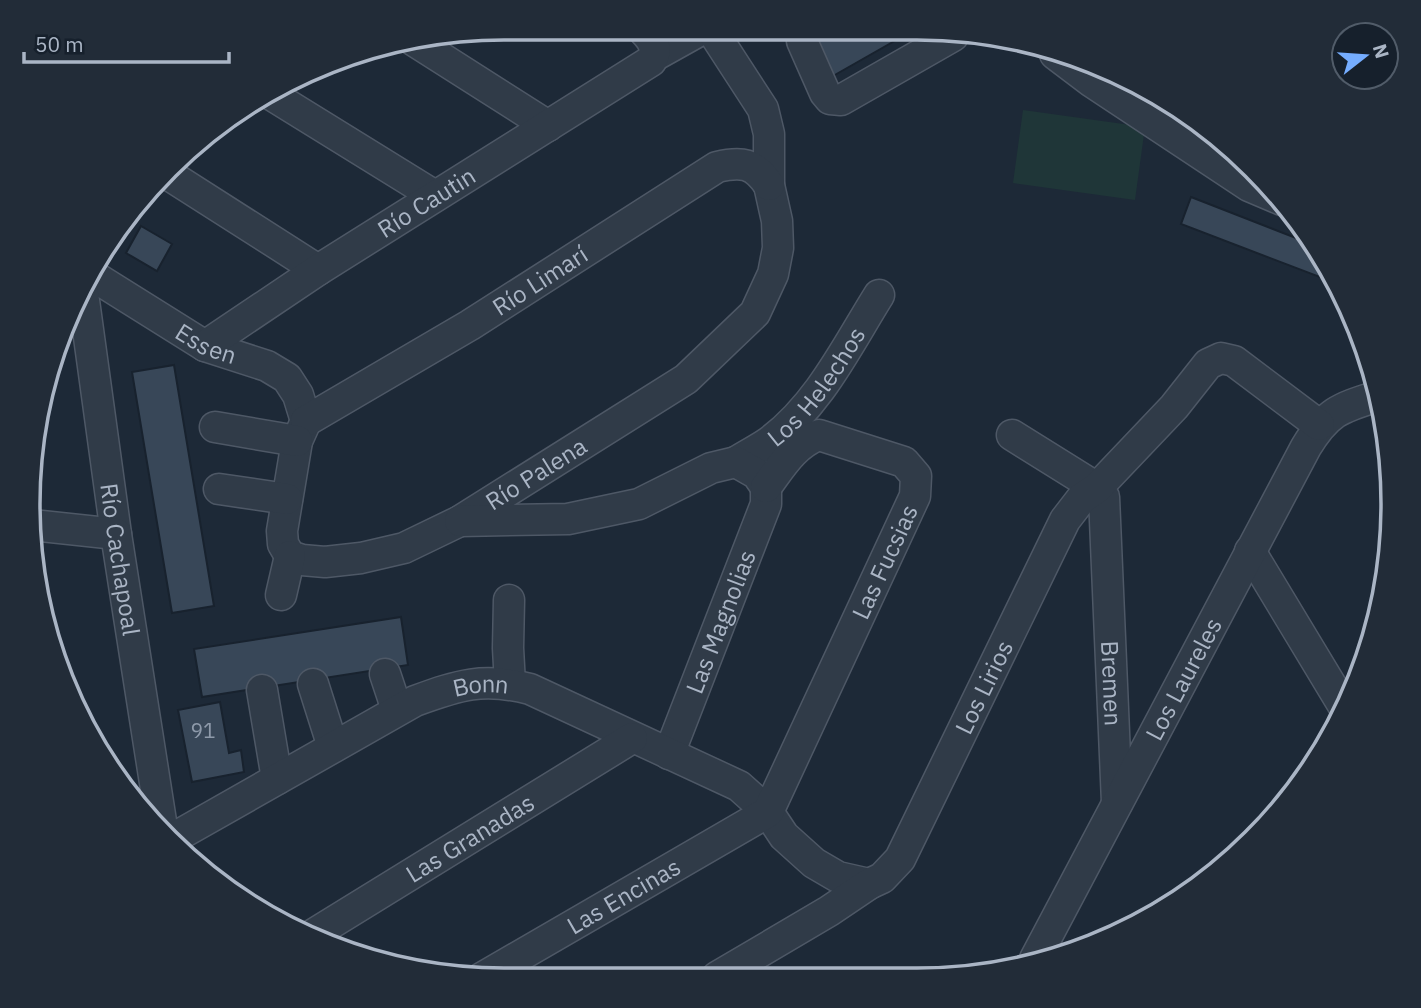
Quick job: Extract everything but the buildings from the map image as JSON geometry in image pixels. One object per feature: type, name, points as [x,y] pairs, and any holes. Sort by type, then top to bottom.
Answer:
[{"type":"street","name":"Río Cautin","points":[[205,346],[318,270],[548,126],[650,49],[675,40]]},
{"type":"street","name":"Río Palena","points":[[290,556],[326,562],[361,558],[404,548],[460,521],[686,379],[755,313],[774,274],[778,248],[777,221],[769,185],[769,134],[763,109],[718,40]]},
{"type":"street","points":[[802,40],[825,93],[830,99],[841,100],[944,41]]},
{"type":"street","points":[[424,47],[548,126]]},
{"type":"street","points":[[1068,66],[1258,190]]},
{"type":"street","points":[[278,99],[435,196]]},
{"type":"street","name":"Río Limarí","points":[[301,431],[717,167],[737,162],[750,166],[764,177],[769,185]]},
{"type":"street","points":[[174,178],[318,270]]},
{"type":"street","name":"Essen","points":[[98,279],[205,346],[267,366],[287,378],[298,395],[301,431]]},
{"type":"street","name":"Los Helechos","points":[[460,521],[580,517],[639,504],[711,468],[736,462],[776,435],[818,393],[880,295]]},
{"type":"street","name":"Río Cachapoal","points":[[85,306],[116,534],[160,815]]},
{"type":"street","name":"Los Lirios","points":[[734,968],[882,878],[900,859],[1065,520],[1082,498],[1097,488],[1174,407],[1208,364],[1222,358],[1234,361],[1320,425]]},
{"type":"street","name":"Los Laureles","points":[[1117,807],[1250,551],[1320,425],[1341,407],[1368,399]]},
{"type":"street","points":[[215,427],[301,431],[282,531],[290,556],[281,595]]},
{"type":"street","name":"Las Fucsias","points":[[766,487],[797,447],[819,435],[904,463],[915,476],[915,496],[768,812]]},
{"type":"street","points":[[1012,435],[1097,488]]},
{"type":"street","points":[[736,462],[757,474],[766,487]]},
{"type":"street","name":"Las Magnolias","points":[[669,754],[766,504],[766,487]]},
{"type":"street","name":"Bremen","points":[[1097,488],[1104,497],[1106,511],[1117,807]]},
{"type":"street","points":[[219,489],[287,499]]},
{"type":"street","points":[[41,526],[116,534]]},
{"type":"street","points":[[1250,551],[1338,697]]},
{"type":"street","points":[[509,600],[510,684]]},
{"type":"street","points":[[385,674],[397,710]]},
{"type":"street","name":"Bonn","points":[[179,835],[415,701],[457,686],[485,682],[510,684],[530,689],[739,786],[768,812],[829,911]]},
{"type":"street","points":[[313,684],[333,747]]},
{"type":"street","points":[[262,690],[277,779]]},
{"type":"street","name":"Las Granadas","points":[[321,930],[632,738]]},
{"type":"street","points":[[1039,951],[1117,807]]},
{"type":"street","name":"Las Encinas","points":[[499,968],[641,883],[768,812]]},
{"type":"street","name":"Bonn","points":[[784,836],[814,863],[838,877],[869,884]]},
{"type":"green space","points":[[1023,110],[1145,127],[1135,200],[1013,183]]}]
